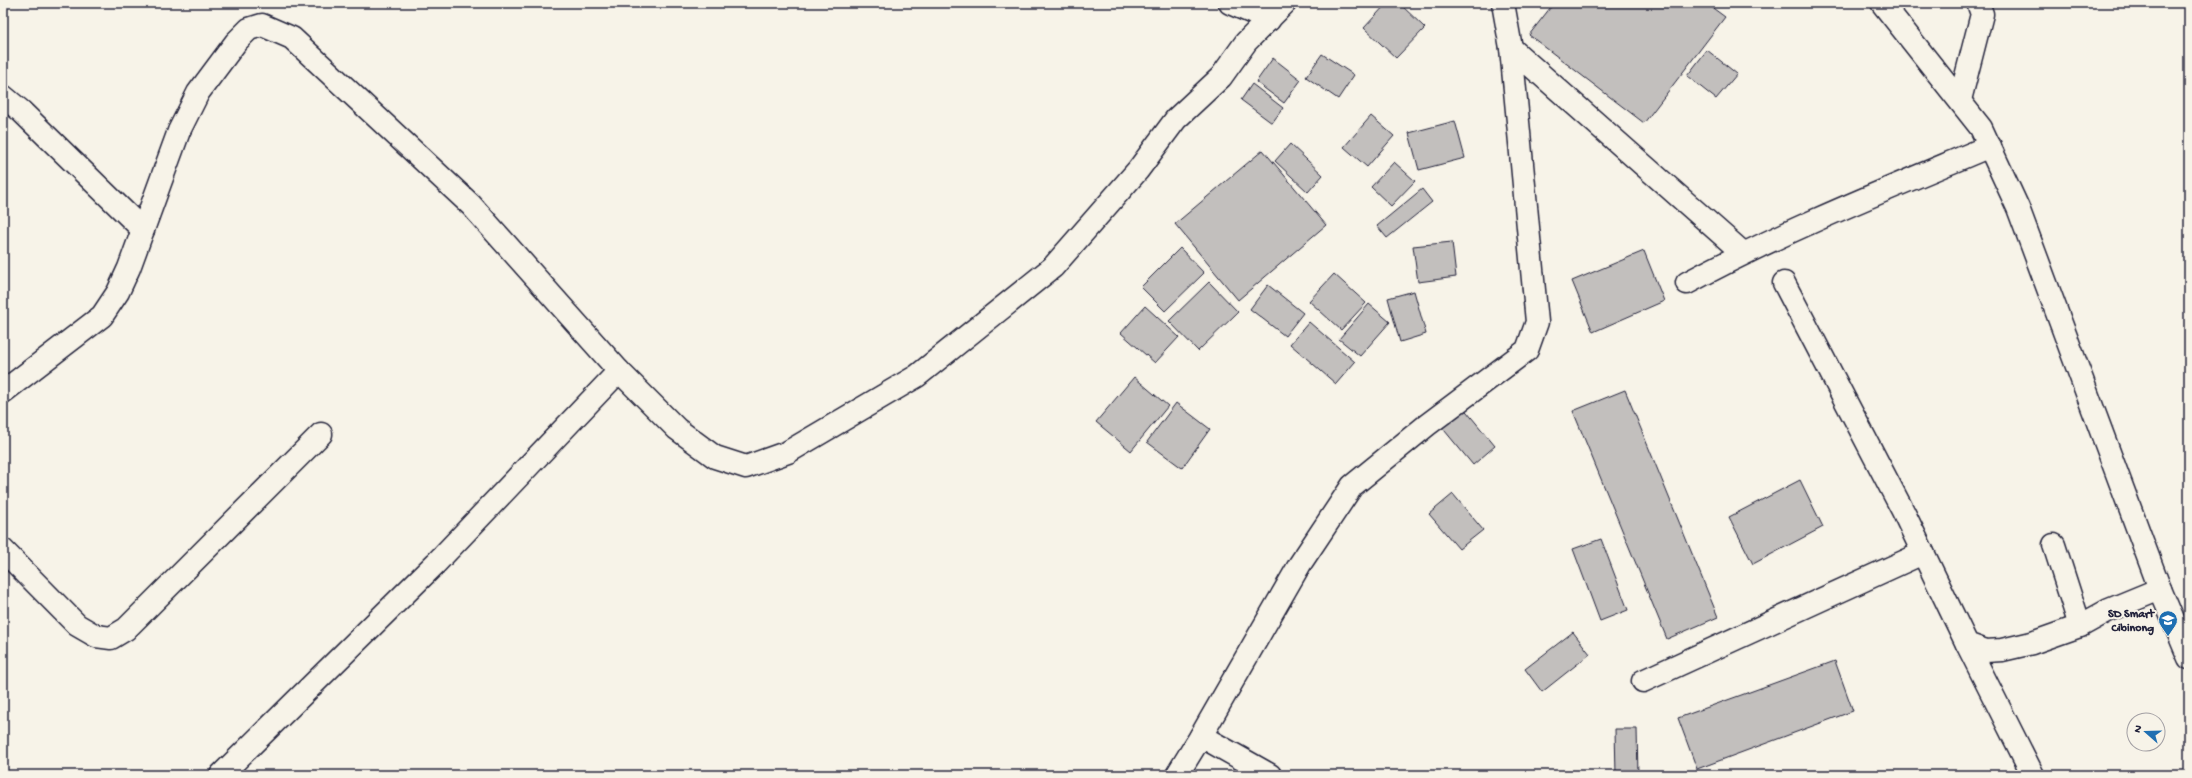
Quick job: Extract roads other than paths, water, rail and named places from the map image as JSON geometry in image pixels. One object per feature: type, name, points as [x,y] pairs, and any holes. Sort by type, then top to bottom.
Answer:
[{"type":"street","points":[[1230,3],[1269,20]]},
{"type":"street","points":[[3,392],[102,316],[118,292],[129,268],[179,131],[198,93],[236,42],[249,29],[262,26],[274,29],[292,38],[326,67],[471,205],[619,371],[677,429],[715,457],[746,467],[788,452],[917,376],[1052,267],[1138,170],[1176,119],[1221,77],[1246,42],[1285,3]]},
{"type":"street","points":[[1177,775],[1300,564],[1352,486],[1427,426],[1527,350],[1537,322],[1511,48],[1503,3]]},
{"type":"street","points":[[1882,3],[1960,100],[1981,128],[1990,146],[2018,208],[2160,589],[2189,658]]},
{"type":"street","points":[[1960,100],[1982,14],[1978,3]]},
{"type":"street","points":[[1511,48],[1743,253]]},
{"type":"street","points":[[3,96],[21,111],[143,230]]},
{"type":"street","points":[[1687,283],[1743,253],[1990,146]]},
{"type":"street","points":[[1784,283],[1923,553],[2033,775]]},
{"type":"street","points":[[221,775],[436,563],[619,371]]},
{"type":"street","points":[[3,550],[77,625],[96,636],[111,638],[126,629],[321,434]]},
{"type":"street","points":[[2054,545],[2080,626]]},
{"type":"street","points":[[1643,681],[1923,553]]},
{"type":"street","points":[[1967,644],[1986,651],[2002,650],[2080,626],[2109,610],[2160,589]]},
{"type":"street","points":[[1201,736],[1270,775]]},
{"type":"place","name":"SD Smart Cibinong","points":[[2168,637]]}]
